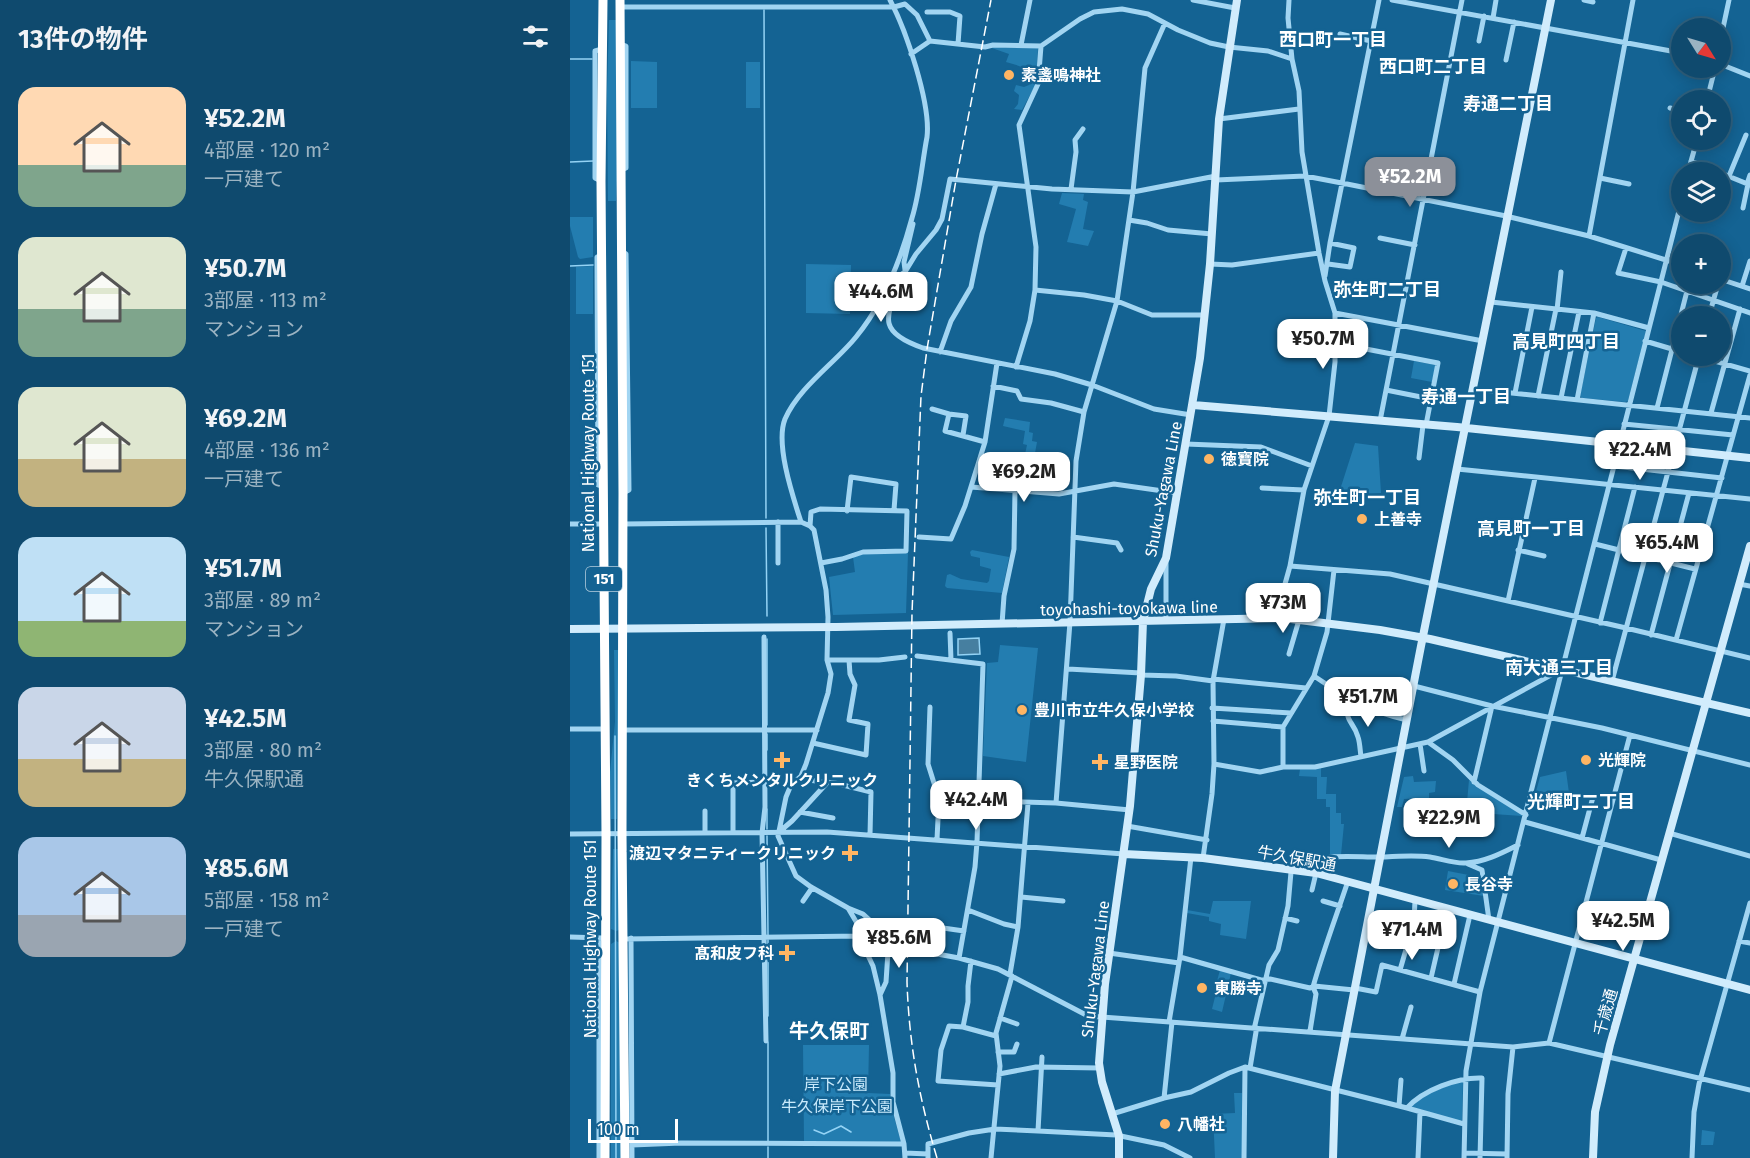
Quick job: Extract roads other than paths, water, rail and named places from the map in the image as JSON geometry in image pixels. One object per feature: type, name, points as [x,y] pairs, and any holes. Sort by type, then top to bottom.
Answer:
[{"type":"highway","name":"National Highway Route 151","points":[[603,0],[601,181],[606,834],[602,938],[605,1158]]},
{"type":"highway","name":"National Highway Route 151","points":[[620,3],[623,493],[622,834],[627,939],[625,1158]]},
{"type":"street","points":[[890,0],[901,21],[928,124],[911,235],[904,262],[905,272]]},
{"type":"street","points":[[1021,45],[1030,0]]},
{"type":"street","points":[[1193,0],[1236,4]]},
{"type":"street","points":[[1283,618],[1282,597],[1304,490],[1329,416],[1335,362],[1335,313],[1324,281],[1305,176],[1299,91],[1288,18],[1289,0]]},
{"type":"street","points":[[1324,281],[1379,0]]},
{"type":"street","points":[[1392,0],[1671,51]]},
{"type":"street","points":[[1380,421],[1462,0]]},
{"type":"street","points":[[1493,18],[1496,0]]},
{"type":"street","points":[[1333,1158],[1335,1091],[1354,989],[1422,637],[1551,0]]},
{"type":"street","points":[[1584,0],[1593,2]]},
{"type":"street","points":[[1588,236],[1633,0]]},
{"type":"street","points":[[1725,18],[1729,0]]},
{"type":"street","points":[[620,3],[894,7],[905,4],[917,15],[930,41]]},
{"type":"street","name":"Shuku-Yagawa Line","points":[[1119,1158],[1119,1136],[1102,1082],[1096,1039],[1102,1018],[1130,810],[1143,621],[1151,589],[1166,558],[1191,415],[1210,264],[1219,119],[1236,4]]},
{"type":"street","points":[[911,54],[930,41],[985,48],[993,45],[1041,46],[1094,12],[1122,9],[1148,14],[1197,38],[1229,47],[1268,51],[1293,59]]},
{"type":"street","points":[[927,12],[950,12],[960,16],[958,44]]},
{"type":"street","points":[[1479,41],[1484,16]]},
{"type":"street","points":[[1506,60],[1514,22]]},
{"type":"street","points":[[1056,803],[1068,669],[1076,461],[1084,412],[1117,301],[1133,192],[1145,68],[1164,23]]},
{"type":"street","points":[[1340,34],[1371,41]]},
{"type":"street","points":[[1016,368],[1030,321],[1035,290],[1036,246],[1019,125],[1038,84],[1041,46]]},
{"type":"street","points":[[1731,68],[1750,76]]},
{"type":"street","points":[[1219,119],[1299,109]]},
{"type":"street","points":[[1071,189],[1076,152],[1075,140],[1083,129]]},
{"type":"street","points":[[1731,171],[1746,135]]},
{"type":"street","points":[[1691,161],[1694,150]]},
{"type":"street","points":[[1743,208],[1750,175]]},
{"type":"street","points":[[1191,415],[1154,409],[1092,385],[1055,374],[940,352],[911,344],[895,336],[887,319],[905,272],[942,219],[950,179],[1133,192],[1216,178],[1305,176],[1506,216],[1588,236],[1671,262]]},
{"type":"street","points":[[1731,177],[1748,184]]},
{"type":"street","points":[[1600,178],[1629,184]]},
{"type":"street","points":[[940,352],[951,321],[971,287],[982,234],[996,184]]},
{"type":"street","points":[[801,522],[784,457],[785,420],[809,387],[856,338],[884,293],[913,216]]},
{"type":"street","points":[[1129,220],[1168,230],[1212,234]]},
{"type":"street","points":[[1513,1047],[1508,1094],[1507,1156],[1464,1155],[1466,1071],[1494,930],[1498,923],[1525,822],[1676,222]]},
{"type":"street","points":[[1380,238],[1415,245]]},
{"type":"street","points":[[1328,264],[1350,267],[1354,248],[1330,243]]},
{"type":"street","points":[[1626,248],[1618,273],[1671,285]]},
{"type":"street","points":[[1210,264],[1232,265],[1319,253]]},
{"type":"street","points":[[1742,286],[1750,261]]},
{"type":"street","points":[[884,293],[905,272]]},
{"type":"street","points":[[1538,396],[1557,309],[1561,272]]},
{"type":"street","points":[[1731,282],[1750,289]]},
{"type":"street","points":[[1035,290],[1117,301],[1152,315],[1204,315]]},
{"type":"street","points":[[1696,294],[1750,313]]},
{"type":"street","points":[[1712,306],[1715,294]]},
{"type":"street","points":[[1491,302],[1594,313],[1649,328]]},
{"type":"street","points":[[1515,393],[1532,307]]},
{"type":"street","points":[[1731,341],[1740,309]]},
{"type":"street","points":[[1561,398],[1579,312]]},
{"type":"street","points":[[1335,313],[1483,341]]},
{"type":"street","points":[[1577,400],[1594,313]]},
{"type":"street","points":[[1645,341],[1671,349]]},
{"type":"street","points":[[1335,343],[1438,363],[1419,458]]},
{"type":"street","points":[[1657,408],[1671,353]]},
{"type":"street","points":[[920,537],[951,539],[985,442],[997,363]]},
{"type":"street","points":[[1676,640],[1750,373],[1731,365]]},
{"type":"street","points":[[1612,681],[1695,366]]},
{"type":"street","points":[[1711,413],[1724,366]]},
{"type":"street","points":[[993,386],[1017,391],[1021,399],[1051,403],[1084,412]]},
{"type":"street","points":[[1473,389],[1750,418]]},
{"type":"street","points":[[1386,390],[1431,399]]},
{"type":"street","points":[[1192,405],[1465,428],[1750,458]]},
{"type":"street","points":[[932,409],[966,416],[963,435]]},
{"type":"street","points":[[949,414],[945,431],[985,442]]},
{"type":"street","points":[[1624,424],[1734,435]]},
{"type":"street","points":[[1186,444],[1261,447],[1312,466]]},
{"type":"street","points":[[1002,624],[1004,596],[1014,549],[1015,490],[1020,462],[1023,460],[1031,462]]},
{"type":"street","points":[[1614,466],[1722,477]]},
{"type":"street","points":[[1457,469],[1750,499]]},
{"type":"street","points":[[847,511],[851,477],[896,484],[894,510]]},
{"type":"street","points":[[1508,601],[1535,478]]},
{"type":"street","points":[[971,487],[1059,494],[1114,484],[1178,493]]},
{"type":"street","points":[[1600,622],[1635,487]]},
{"type":"street","points":[[1262,488],[1304,490]]},
{"type":"street","points":[[1651,634],[1689,493]]},
{"type":"street","points":[[810,526],[811,512],[820,509],[907,511],[906,551],[863,552],[842,560],[821,563]]},
{"type":"street","points":[[778,522],[778,563]]},
{"type":"street","points":[[623,524],[801,522],[810,526],[814,531],[826,590],[827,660],[831,674],[806,764],[786,797],[779,840],[792,869],[801,880],[848,908],[863,914],[895,943],[910,949],[971,961],[1011,975],[1083,1015],[1513,1047],[1549,1043],[1750,1090]]},
{"type":"street","points":[[570,524],[604,524]]},
{"type":"street","points":[[1073,537],[1117,543],[1121,550]]},
{"type":"street","points":[[1595,544],[1695,569]]},
{"type":"street","name":"千歳通","points":[[1593,1158],[1595,1112],[1607,1057],[1750,546]]},
{"type":"street","points":[[1518,550],[1544,556]]},
{"type":"street","points":[[1166,558],[1166,620]]},
{"type":"street","points":[[1290,566],[1390,574],[1750,658]]},
{"type":"street","points":[[1283,768],[1283,727],[1314,676],[1329,623],[1334,570]]},
{"type":"street","points":[[1739,584],[1750,586]]},
{"type":"street","name":"toyohashi-toyokawa line","points":[[570,629],[828,627],[1283,618],[1422,637],[1750,713]]},
{"type":"street","points":[[1203,858],[1207,840],[1214,764],[1213,680],[1224,619]]},
{"type":"street","points":[[1289,654],[1299,620]]},
{"type":"street","points":[[950,633],[951,660]]},
{"type":"street","points":[[764,637],[765,782],[762,833],[766,1041]]},
{"type":"street","points":[[916,656],[982,664],[977,842],[959,958]]},
{"type":"street","points":[[827,660],[879,660],[905,657]]},
{"type":"street","points":[[813,743],[866,754],[868,724],[849,720],[855,685],[850,674],[849,660]]},
{"type":"street","points":[[1068,669],[1306,688]]},
{"type":"street","points":[[1214,764],[1260,771],[1315,767],[1332,763],[1342,764],[1361,757],[1428,742],[1563,669]]},
{"type":"street","points":[[1314,676],[1351,700],[1383,715],[1407,720]]},
{"type":"street","points":[[1414,686],[1750,765]]},
{"type":"street","points":[[1351,700],[1346,712],[1358,735],[1361,757]]},
{"type":"street","points":[[930,706],[928,764],[939,799],[937,840]]},
{"type":"street","points":[[1474,782],[1492,706]]},
{"type":"street","points":[[1212,708],[1291,713]]},
{"type":"street","points":[[1213,722],[1283,727]]},
{"type":"street","points":[[570,729],[605,729]]},
{"type":"street","points":[[623,730],[817,729]]},
{"type":"street","points":[[1549,1043],[1630,735]]},
{"type":"street","points":[[1428,742],[1453,760],[1474,782],[1526,815]]},
{"type":"street","points":[[1420,744],[1424,771]]},
{"type":"street","points":[[1332,763],[1333,772]]},
{"type":"street","points":[[798,779],[835,783],[871,792],[870,835]]},
{"type":"street","points":[[733,832],[733,783],[765,782]]},
{"type":"street","points":[[779,832],[827,783]]},
{"type":"street","points":[[1582,838],[1593,797]]},
{"type":"street","points":[[939,799],[1056,803],[1130,810]]},
{"type":"street","points":[[991,1158],[999,1074],[996,1036],[1011,975],[1018,927],[1028,803]]},
{"type":"street","points":[[705,811],[705,832]]},
{"type":"street","points":[[800,812],[834,818]]},
{"type":"street","points":[[1525,822],[1661,860]]},
{"type":"street","points":[[1127,826],[1207,840]]},
{"type":"street","name":"牛久保駅通","points":[[570,834],[826,832],[1191,857],[1294,869],[1347,881],[1750,990]]},
{"type":"street","points":[[1669,833],[1750,856]]},
{"type":"street","points":[[1466,864],[1490,858],[1518,845]]},
{"type":"street","points":[[1164,1098],[1191,857]]},
{"type":"street","points":[[1244,1158],[1248,1068],[1265,979],[1269,965],[1278,950],[1290,889],[1291,872],[1294,869],[1329,858],[1429,857],[1466,864],[1482,870],[1489,920]]},
{"type":"street","points":[[1312,890],[1316,873]]},
{"type":"street","points":[[1310,1031],[1316,994],[1313,987],[1324,945],[1330,936],[1347,881]]},
{"type":"street","points":[[803,901],[812,888]]},
{"type":"street","points":[[1021,897],[1063,901]]},
{"type":"street","points":[[1400,970],[1414,922],[1415,900]]},
{"type":"street","points":[[1323,901],[1340,906]]},
{"type":"street","points":[[1692,1158],[1694,1112],[1701,1079],[1750,903]]},
{"type":"street","points":[[848,908],[858,922],[880,995],[893,1073],[893,1102],[905,1156],[928,1156],[928,1144],[942,1139],[994,1130],[1119,1136],[1164,1145],[1190,1158]]},
{"type":"street","points":[[1431,978],[1447,909]]},
{"type":"street","points":[[968,910],[1018,927]]},
{"type":"street","points":[[1454,984],[1470,915]]},
{"type":"street","points":[[1285,918],[1297,921]]},
{"type":"street","points":[[936,927],[964,931]]},
{"type":"street","points":[[632,1158],[627,939],[861,936]]},
{"type":"street","points":[[570,937],[602,938],[599,1158]]},
{"type":"street","points":[[880,995],[886,982],[889,937]]},
{"type":"street","points":[[1740,940],[1750,943]]},
{"type":"street","points":[[1109,954],[1180,960],[1313,987],[1376,992],[1382,965],[1480,992]]},
{"type":"street","points":[[963,1027],[968,1002],[971,961]]},
{"type":"street","points":[[1402,1039],[1411,1007]]},
{"type":"street","points":[[1000,1017],[1017,1024]]},
{"type":"street","points":[[996,1036],[963,1027],[948,1027],[934,1079],[998,1084]]},
{"type":"street","points":[[998,1052],[1014,1053],[1017,1044]]},
{"type":"street","points":[[1038,1131],[1042,1057]]},
{"type":"street","points":[[999,1074],[1042,1067],[1100,1068]]},
{"type":"street","points":[[1112,1114],[1191,1092],[1229,1073],[1248,1068],[1464,1124]]},
{"type":"street","points":[[1407,1108],[1426,1093],[1466,1077],[1482,1078],[1480,1156]]},
{"type":"street","points":[[1399,1106],[1401,1080]]},
{"type":"street","points":[[1418,1158],[1420,1112]]},
{"type":"street","points":[[632,1145],[681,1143],[904,1144]]},
{"type":"waterway","points":[[764,10],[766,518]]},
{"type":"waterway","points":[[570,59],[592,59]]},
{"type":"waterway","points":[[570,162],[593,161]]},
{"type":"waterway","points":[[570,266],[593,265]]},
{"type":"waterway","points":[[766,528],[767,616]]},
{"type":"waterway","points":[[767,639],[767,725]]},
{"type":"waterway","points":[[767,734],[767,750]]},
{"type":"waterway","points":[[615,736],[616,1158]]},
{"type":"waterway","points":[[767,809],[767,829]]},
{"type":"waterway","points":[[767,836],[768,935]]},
{"type":"waterway","points":[[768,940],[768,1016]]},
{"type":"waterway","points":[[768,1042],[768,1142]]},
{"type":"waterway","points":[[814,1130],[824,1134],[841,1126],[851,1132]]},
{"type":"waterway","points":[[768,1147],[768,1158]]},
{"type":"railway","points":[[937,1158],[916,1071],[907,982],[912,613],[921,396],[956,180],[991,0]]},
{"type":"place","name":"素盞鳴神社","points":[[1009,75]]},
{"type":"place","name":"徳寶院","points":[[1209,459]]},
{"type":"place","name":"上善寺","points":[[1362,519]]},
{"type":"place","name":"豊川市立牛久保小学校","points":[[1022,710]]},
{"type":"place","name":"きくちメンタルクリニック","points":[[782,760]]},
{"type":"place","name":"光輝院","points":[[1586,760]]},
{"type":"place","name":"星野医院","points":[[1100,762]]},
{"type":"place","name":"渡辺マタニティークリニック","points":[[850,853]]},
{"type":"place","name":"長谷寺","points":[[1453,884]]},
{"type":"place","name":"髙和皮フ科","points":[[787,953]]},
{"type":"place","name":"東勝寺","points":[[1202,988]]},
{"type":"place","name":"八幡社","points":[[1165,1124]]},
{"type":"district","name":"西口町一丁目","points":[[1333,40]]},
{"type":"district","name":"西口町二丁目","points":[[1433,67]]},
{"type":"district","name":"寿通二丁目","points":[[1508,104]]},
{"type":"district","name":"弥生町二丁目","points":[[1387,290]]},
{"type":"district","name":"高見町四丁目","points":[[1566,342]]},
{"type":"district","name":"寿通一丁目","points":[[1466,397]]},
{"type":"district","name":"弥生町一丁目","points":[[1367,498]]},
{"type":"district","name":"高見町一丁目","points":[[1531,529]]},
{"type":"district","name":"南大通三丁目","points":[[1559,668]]},
{"type":"district","name":"光輝町二丁目","points":[[1581,802]]},
{"type":"district","name":"牛久保町","points":[[829,1031]]},
{"type":"park label","name":"岸下公園","points":[[836,1084]]},
{"type":"park label","name":"牛久保岸下公園","points":[[837,1106]]}]
